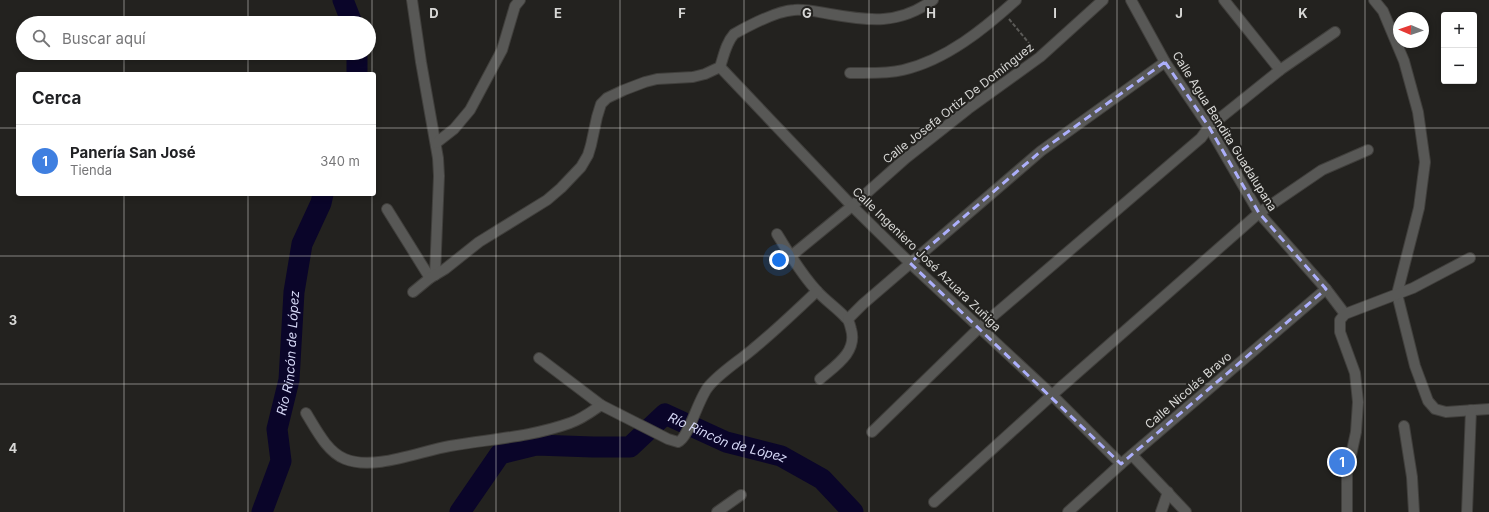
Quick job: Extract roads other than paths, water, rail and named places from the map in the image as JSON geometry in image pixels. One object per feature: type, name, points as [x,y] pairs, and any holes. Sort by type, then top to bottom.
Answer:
[{"type":"street","points":[[412,0],[421,62],[436,143],[440,176],[432,277]]},
{"type":"street","points":[[436,143],[454,129],[470,110],[502,50],[515,6],[520,0]]},
{"type":"street","points":[[413,292],[480,242],[547,200],[561,188],[581,167],[588,155],[601,104],[607,98],[645,82],[657,79],[693,77],[705,74],[720,66],[729,39],[734,34],[778,13],[806,10],[860,19],[888,20],[910,14],[933,0]]},
{"type":"street","points":[[850,73],[902,70],[925,63],[962,43],[1003,12],[1016,0]]},
{"type":"street","name":"Calle Josefa Ortiz De Domínguez","points":[[791,256],[852,206],[906,158],[968,109],[1040,57],[1103,0]]},
{"type":"street","name":"Calle Agua Bendita Guadalupana","points":[[1131,0],[1165,62],[1209,128],[1259,213],[1326,289],[1345,314]]},
{"type":"street","points":[[1224,0],[1280,70]]},
{"type":"street","points":[[1374,0],[1383,11],[1404,60],[1418,112],[1425,162],[1419,208],[1398,294],[1415,366],[1428,401],[1435,409],[1446,412],[1489,408]]},
{"type":"street","points":[[872,432],[979,328],[1201,138],[1209,128],[1280,70],[1335,32]]},
{"type":"street","points":[[848,319],[910,263],[1042,151],[1165,62]]},
{"type":"street","name":"Calle Ingeniero José Azuara Zuñiga","points":[[720,66],[852,206],[910,263],[1052,395],[1121,464]]},
{"type":"street","points":[[934,502],[1052,395],[1259,213],[1322,170],[1368,150]]},
{"type":"street","points":[[387,209],[432,277]]},
{"type":"street","points":[[777,234],[817,291],[848,319],[853,339],[849,351],[842,360],[820,380]]},
{"type":"street","points":[[1347,512],[1347,474],[1356,432],[1358,402],[1355,373],[1340,332],[1340,320],[1345,314],[1398,294],[1470,258]]},
{"type":"street","name":"Calle Nicolás Bravo","points":[[1068,512],[1121,464],[1326,289]]},
{"type":"street","points":[[540,358],[601,405],[668,439],[678,442],[681,441],[687,432],[700,401],[709,386],[754,349],[817,291]]},
{"type":"street","points":[[306,414],[326,444],[336,454],[345,459],[358,463],[370,463],[400,459],[449,446],[541,432],[580,420],[601,405]]},
{"type":"street","points":[[1467,512],[1470,410]]},
{"type":"street","points":[[1404,426],[1412,477],[1414,512]]},
{"type":"street","points":[[1132,455],[1186,512]]},
{"type":"street","points":[[1161,512],[1168,492]]},
{"type":"street","points":[[717,512],[741,495]]},
{"type":"waterway","name":"Río Rincón de López","points":[[343,0],[349,16]]},
{"type":"waterway","name":"Río Rincón de López","points":[[357,60],[357,72]]},
{"type":"waterway","name":"Río Rincón de López","points":[[262,512],[281,461],[277,429],[289,380],[294,292],[302,244],[321,203],[323,196]]},
{"type":"waterway","name":"Río Rincón de López","points":[[460,512],[500,454],[536,445],[630,447],[665,414],[726,442],[781,456],[822,479],[853,512]]},
{"type":"place","name":"Panería San José","points":[[1342,462]]}]
